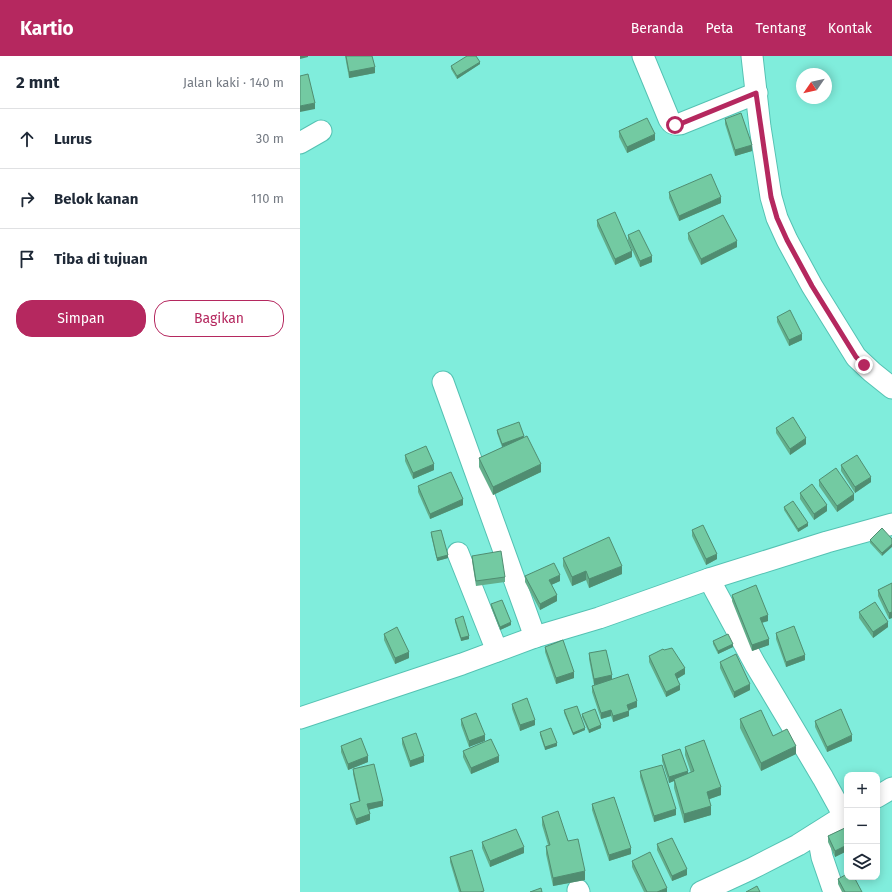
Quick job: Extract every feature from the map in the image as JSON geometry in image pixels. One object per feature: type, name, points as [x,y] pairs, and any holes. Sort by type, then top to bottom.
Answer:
[{"type":"street","points":[[643,56],[671,123],[675,125],[756,93]]},
{"type":"street","points":[[752,56],[771,197],[777,218],[812,286],[856,357],[892,388]]},
{"type":"street","points":[[300,143],[321,131]]},
{"type":"street","points":[[443,382],[535,637]]},
{"type":"street","points":[[300,718],[535,637],[599,618],[709,579],[827,542],[892,524]]},
{"type":"street","points":[[458,553],[497,651]]},
{"type":"street","points":[[709,579],[755,664],[844,812]]},
{"type":"street","points":[[880,795],[892,788]]},
{"type":"street","points":[[703,892],[751,870],[816,834],[844,816]]},
{"type":"street","points":[[816,834],[834,892]]},
{"type":"building","points":[[346,56],[372,56],[375,67],[349,72]]},
{"type":"building","points":[[467,56],[476,56],[480,62],[457,76],[451,66]]},
{"type":"building","points":[[308,74],[315,103],[300,106],[300,76]]},
{"type":"building","points":[[741,113],[752,145],[735,150],[725,119]]},
{"type":"building","points":[[647,118],[655,134],[627,147],[619,131]]},
{"type":"building","points":[[711,174],[721,197],[679,216],[669,192]]},
{"type":"building","points":[[615,212],[632,251],[615,259],[597,220]]},
{"type":"building","points":[[723,215],[737,241],[701,259],[688,233]]},
{"type":"building","points":[[639,230],[652,256],[640,261],[628,235]]},
{"type":"building","points":[[790,310],[802,334],[789,340],[777,317]]},
{"type":"building","points":[[793,417],[806,438],[790,449],[776,428]]},
{"type":"building","points":[[519,422],[524,436],[502,444],[497,430]]},
{"type":"building","points":[[527,436],[541,464],[493,487],[479,458]]},
{"type":"building","points":[[426,446],[434,464],[413,473],[405,455]]},
{"type":"building","points":[[857,455],[871,477],[855,487],[841,465]]},
{"type":"building","points":[[836,468],[854,494],[837,506],[819,480]]},
{"type":"building","points":[[451,472],[463,499],[430,514],[418,486]]},
{"type":"building","points":[[812,484],[827,505],[814,514],[800,493]]},
{"type":"building","points":[[793,501],[808,523],[798,529],[784,507]]},
{"type":"building","points":[[703,525],[717,554],[706,559],[692,530]]},
{"type":"building","points":[[882,528],[892,539],[892,544],[882,553],[870,540]]},
{"type":"building","points":[[441,530],[448,555],[437,558],[431,532]]},
{"type":"building","points":[[609,537],[622,566],[589,579],[586,571],[572,577],[563,558]]},
{"type":"building","points":[[501,551],[505,577],[476,581],[472,556]]},
{"type":"building","points":[[554,563],[560,575],[549,580],[557,595],[540,604],[525,576]]},
{"type":"building","points":[[892,583],[892,612],[889,613],[878,590]]},
{"type":"building","points":[[756,585],[768,615],[760,618],[769,639],[752,645],[732,595]]},
{"type":"building","points":[[502,600],[511,622],[500,627],[491,604]]},
{"type":"building","points":[[875,602],[888,622],[873,632],[859,612]]},
{"type":"building","points":[[463,616],[469,636],[461,638],[455,619]]},
{"type":"building","points":[[794,626],[805,655],[786,662],[776,633]]},
{"type":"building","points":[[397,627],[409,652],[395,658],[384,634]]},
{"type":"building","points":[[728,634],[733,644],[718,651],[713,641]]},
{"type":"building","points":[[563,640],[574,672],[556,678],[545,647]]},
{"type":"building","points":[[672,648],[685,668],[675,674],[680,685],[666,692],[649,656],[663,649]]},
{"type":"building","points":[[606,650],[612,675],[594,679],[589,653]]},
{"type":"building","points":[[736,654],[750,684],[734,692],[720,662]]},
{"type":"building","points":[[628,674],[637,701],[627,705],[629,711],[613,716],[611,710],[601,713],[592,686]]},
{"type":"building","points":[[527,698],[535,720],[520,725],[512,704]]},
{"type":"building","points":[[577,706],[585,728],[573,733],[564,710]]},
{"type":"building","points":[[595,709],[601,725],[589,730],[582,714]]},
{"type":"building","points":[[841,709],[852,735],[827,747],[815,721]]},
{"type":"building","points":[[761,710],[773,736],[787,729],[796,746],[761,763],[740,719]]},
{"type":"building","points":[[476,713],[485,735],[469,741],[461,719]]},
{"type":"building","points":[[551,728],[557,743],[545,747],[540,732]]},
{"type":"building","points":[[416,733],[424,756],[410,761],[402,738]]},
{"type":"building","points":[[361,738],[368,756],[348,764],[341,746]]},
{"type":"building","points":[[491,739],[499,756],[471,768],[463,751]]},
{"type":"building","points":[[704,740],[721,787],[707,792],[711,806],[684,814],[674,779],[694,771],[685,747]]},
{"type":"building","points":[[680,749],[688,771],[669,777],[662,755]]},
{"type":"building","points":[[374,764],[383,801],[367,804],[370,814],[356,819],[350,804],[360,801],[353,769]]},
{"type":"building","points":[[662,765],[676,809],[654,816],[640,771]]},
{"type":"building","points":[[614,797],[631,848],[609,855],[592,804]]},
{"type":"building","points":[[558,811],[568,841],[578,839],[585,871],[553,878],[546,846],[550,845],[542,817]]},
{"type":"building","points":[[844,828],[844,846],[835,851],[828,836]]},
{"type":"building","points":[[516,829],[524,847],[490,861],[482,842]]},
{"type":"building","points":[[672,838],[687,869],[672,876],[657,844]]},
{"type":"building","points":[[472,850],[484,891],[461,892],[450,857]]},
{"type":"building","points":[[650,852],[667,888],[657,892],[647,892],[632,861]]},
{"type":"building","points":[[844,876],[844,880],[856,880],[862,892],[845,892],[838,879]]},
{"type":"building","points":[[757,886],[760,892],[746,892]]},
{"type":"building","points":[[541,888],[542,892],[530,892]]},
{"type":"route","points":[[675,125],[756,93],[771,197],[777,218],[812,286],[856,357],[864,365]]}]
